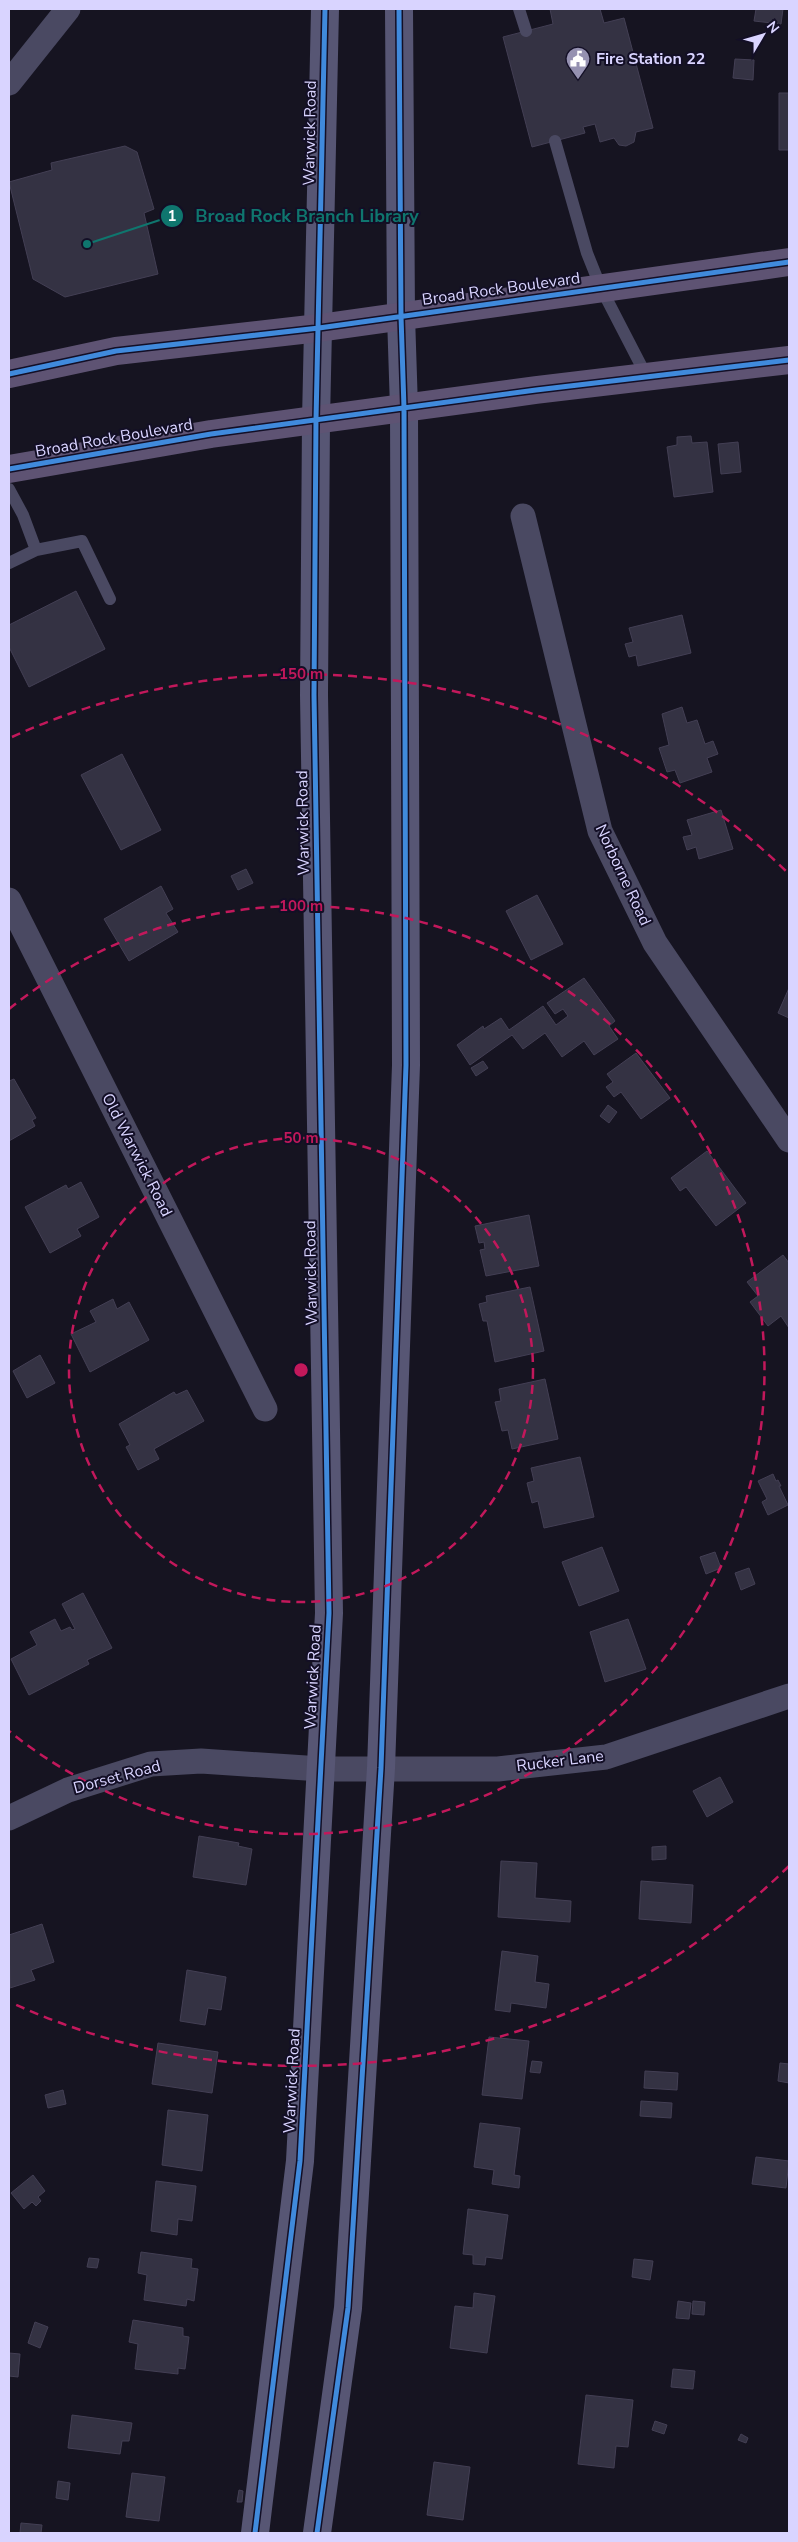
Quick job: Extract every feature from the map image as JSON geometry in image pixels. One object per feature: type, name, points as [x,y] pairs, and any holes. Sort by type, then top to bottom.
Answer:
[{"type":"main road","name":"Warwick Road","points":[[256,2533],[300,2161],[329,1613],[314,695],[316,420],[324,9]]},
{"type":"main road","points":[[317,2533],[348,2308],[381,1768],[406,1065],[404,408],[401,316],[398,9]]},
{"type":"main road","name":"Broad Rock Boulevard","points":[[9,374],[116,351],[318,328],[789,262]]},
{"type":"main road","name":"Broad Rock Boulevard","points":[[9,469],[211,434],[789,360]]},
{"type":"street","points":[[9,83],[68,9]]},
{"type":"street","name":"Norborne Road","points":[[523,516],[600,830],[655,943],[786,1128]]},
{"type":"street","name":"Old Warwick Road","points":[[9,900],[265,1409]]},
{"type":"street","name":"Rucker Lane","points":[[321,1769],[498,1769],[606,1757],[789,1696]]},
{"type":"street","name":"Dorset Road","points":[[9,1818],[68,1790],[151,1764],[201,1761],[321,1769]]},
{"type":"lane","points":[[519,9],[526,31]]},
{"type":"lane","points":[[555,141],[587,253],[601,288],[647,377]]},
{"type":"lane","points":[[9,489],[23,515],[36,550]]},
{"type":"lane","points":[[9,563],[36,550],[82,540],[110,599]]},
{"type":"building","name":"Fire Station 22","points":[[550,9],[600,9],[604,23],[624,18],[653,128],[636,132],[634,142],[626,146],[619,145],[614,138],[600,142],[595,124],[583,127],[585,133],[532,147],[503,37],[553,24]]},
{"type":"building","points":[[756,9],[783,9],[781,24],[754,21]]},
{"type":"building","points":[[735,59],[754,60],[753,80],[733,78]]},
{"type":"building","points":[[779,93],[789,93],[789,150],[779,150]]},
{"type":"building","points":[[125,146],[137,152],[154,209],[144,213],[158,274],[65,297],[33,279],[9,182],[52,170],[51,163]]},
{"type":"building","points":[[691,436],[692,443],[707,442],[713,492],[674,497],[667,447],[677,445],[677,437]]},
{"type":"building","points":[[738,442],[741,472],[721,474],[718,444]]},
{"type":"building","points":[[76,591],[105,649],[29,687],[9,647],[9,625]]},
{"type":"building","points":[[682,615],[691,653],[638,666],[636,655],[629,657],[625,644],[633,642],[629,628]]},
{"type":"building","points":[[682,707],[687,723],[697,720],[705,744],[713,741],[718,754],[707,758],[712,772],[680,783],[675,770],[667,772],[659,748],[669,745],[662,714]]},
{"type":"building","points":[[122,754],[161,830],[121,850],[81,775]]},
{"type":"building","points":[[721,810],[733,849],[699,859],[696,847],[687,850],[683,837],[692,835],[687,820]]},
{"type":"building","points":[[246,869],[253,883],[238,890],[231,876]]},
{"type":"building","points":[[161,886],[173,909],[166,913],[178,932],[129,961],[104,919]]},
{"type":"building","points":[[537,895],[563,944],[531,960],[506,911]]},
{"type":"building","points":[[584,978],[615,1021],[609,1026],[618,1039],[594,1055],[584,1041],[562,1057],[545,1033],[523,1049],[512,1035],[470,1065],[457,1045],[483,1026],[484,1029],[501,1018],[509,1030],[543,1006],[556,1025],[568,1016],[563,1009],[555,1014],[547,1003]]},
{"type":"building","points":[[789,988],[789,1018],[778,1013]]},
{"type":"building","points":[[636,1053],[670,1098],[641,1119],[621,1092],[614,1097],[606,1087],[613,1082],[607,1074]]},
{"type":"building","points":[[483,1061],[488,1068],[476,1076],[471,1068]]},
{"type":"building","points":[[14,1079],[36,1118],[32,1120],[35,1126],[9,1141],[9,1081]]},
{"type":"building","points":[[608,1105],[617,1112],[609,1123],[600,1116]]},
{"type":"building","points":[[707,1151],[746,1203],[716,1226],[686,1187],[680,1191],[671,1178]]},
{"type":"building","points":[[81,1182],[99,1217],[77,1229],[81,1236],[50,1253],[25,1207],[66,1185],[68,1189]]},
{"type":"building","points":[[529,1215],[539,1266],[486,1276],[480,1250],[485,1249],[484,1242],[479,1243],[475,1226]]},
{"type":"building","points":[[783,1255],[789,1263],[789,1328],[781,1316],[768,1326],[750,1302],[758,1296],[747,1282]]},
{"type":"building","points":[[530,1287],[544,1351],[495,1362],[487,1321],[483,1321],[479,1304],[487,1302],[486,1296]]},
{"type":"building","points":[[113,1299],[117,1309],[129,1302],[149,1340],[90,1372],[71,1334],[96,1322],[90,1311]]},
{"type":"building","points":[[40,1355],[55,1383],[27,1398],[13,1371]]},
{"type":"building","points":[[545,1379],[558,1439],[512,1449],[508,1430],[502,1431],[495,1402],[501,1401],[499,1389]]},
{"type":"building","points":[[187,1390],[204,1421],[154,1449],[159,1459],[138,1470],[126,1447],[130,1445],[119,1424],[174,1392],[176,1395]]},
{"type":"building","points":[[580,1457],[594,1517],[544,1528],[538,1501],[532,1503],[527,1483],[534,1481],[531,1468]]},
{"type":"building","points":[[773,1474],[781,1486],[779,1486],[788,1505],[768,1515],[762,1502],[767,1499],[758,1481]]},
{"type":"building","points":[[602,1547],[619,1591],[579,1606],[562,1562]]},
{"type":"building","points":[[715,1552],[721,1568],[706,1574],[700,1557]]},
{"type":"building","points":[[749,1568],[755,1584],[741,1590],[735,1573]]},
{"type":"building","points":[[83,1593],[112,1648],[87,1660],[89,1664],[29,1695],[11,1659],[37,1645],[30,1632],[55,1619],[61,1631],[70,1627],[72,1630],[75,1629],[62,1604]]},
{"type":"building","points":[[628,1619],[646,1669],[605,1682],[590,1632]]},
{"type":"building","points":[[720,1777],[733,1802],[707,1817],[693,1791]]},
{"type":"building","points":[[199,1836],[239,1843],[238,1846],[252,1849],[246,1885],[193,1877]]},
{"type":"building","points":[[666,1846],[666,1859],[652,1860],[652,1847]]},
{"type":"building","points":[[501,1861],[537,1863],[535,1898],[571,1901],[570,1922],[498,1917]]},
{"type":"building","points":[[641,1881],[693,1885],[691,1923],[639,1919]]},
{"type":"building","points":[[42,1924],[54,1962],[31,1970],[35,1980],[10,1988],[9,1935]]},
{"type":"building","points":[[502,1951],[538,1956],[535,1982],[549,1984],[546,2008],[511,2003],[510,2012],[495,2010]]},
{"type":"building","points":[[187,1970],[226,1977],[221,2010],[208,2008],[205,2025],[180,2021]]},
{"type":"building","points":[[489,2037],[529,2041],[522,2099],[482,2095]]},
{"type":"building","points":[[158,2043],[218,2052],[212,2093],[152,2084]]},
{"type":"building","points":[[532,2061],[542,2062],[540,2073],[530,2072]]},
{"type":"building","points":[[780,2063],[789,2064],[789,2083],[778,2081]]},
{"type":"building","points":[[645,2071],[678,2073],[677,2090],[644,2088]]},
{"type":"building","points":[[63,2090],[66,2104],[48,2108],[45,2095]]},
{"type":"building","points":[[641,2101],[672,2103],[671,2118],[640,2116]]},
{"type":"building","points":[[168,2110],[208,2115],[202,2171],[162,2165]]},
{"type":"building","points":[[480,2123],[520,2128],[514,2175],[520,2176],[519,2188],[492,2184],[494,2170],[474,2167]]},
{"type":"building","points":[[756,2157],[789,2161],[786,2188],[752,2184]]},
{"type":"building","points":[[33,2175],[45,2191],[38,2197],[41,2201],[36,2206],[32,2202],[24,2209],[11,2193]]},
{"type":"building","points":[[156,2181],[196,2186],[192,2221],[178,2219],[177,2235],[151,2231]]},
{"type":"building","points":[[468,2209],[508,2215],[502,2259],[486,2257],[485,2265],[473,2264],[473,2255],[463,2254]]},
{"type":"building","points":[[141,2252],[192,2259],[191,2268],[198,2269],[194,2301],[187,2299],[186,2306],[144,2300],[147,2275],[138,2273]]},
{"type":"building","points":[[89,2258],[99,2259],[97,2268],[87,2267]]},
{"type":"building","points":[[634,2259],[653,2261],[650,2280],[632,2277]]},
{"type":"building","points":[[474,2293],[495,2296],[487,2353],[450,2348],[455,2306],[473,2308]]},
{"type":"building","points":[[678,2301],[691,2303],[689,2319],[676,2318]]},
{"type":"building","points":[[693,2301],[705,2302],[704,2315],[692,2314]]},
{"type":"building","points":[[133,2320],[183,2328],[183,2336],[189,2337],[185,2369],[178,2368],[178,2374],[135,2369],[138,2344],[129,2342]]},
{"type":"building","points":[[35,2322],[48,2327],[40,2348],[28,2343]]},
{"type":"building","points":[[9,2353],[20,2354],[18,2377],[9,2376]]},
{"type":"building","points":[[673,2369],[695,2371],[693,2389],[671,2387]]},
{"type":"building","points":[[586,2395],[633,2400],[628,2447],[616,2446],[614,2468],[578,2464]]},
{"type":"building","points":[[72,2415],[132,2423],[129,2441],[122,2441],[120,2454],[68,2448]]},
{"type":"building","points":[[655,2421],[667,2425],[664,2434],[652,2430]]},
{"type":"building","points":[[741,2434],[748,2438],[746,2443],[738,2440]]},
{"type":"building","points":[[434,2462],[470,2467],[463,2520],[427,2515]]},
{"type":"building","points":[[132,2473],[165,2477],[159,2521],[126,2517]]},
{"type":"building","points":[[58,2481],[70,2483],[68,2500],[56,2498]]},
{"type":"building","points":[[239,2490],[243,2491],[242,2502],[237,2502]]},
{"type":"building","points":[[21,2523],[42,2525],[41,2533],[20,2533]]},
{"type":"cycle path","points":[[255,2533],[300,2161],[329,1613],[314,695],[316,420],[325,9]]},
{"type":"cycle path","points":[[317,2533],[348,2308],[381,1768],[406,1065],[404,408],[401,316],[399,9]]},
{"type":"cycle path","points":[[9,374],[116,351],[319,328],[789,262]]},
{"type":"cycle path","points":[[9,469],[211,434],[536,390],[789,360]]},
{"type":"place","name":"Fire Station 22","points":[[578,80]]},
{"type":"place","name":"Broad Rock Branch Library","points":[[87,244]]}]
